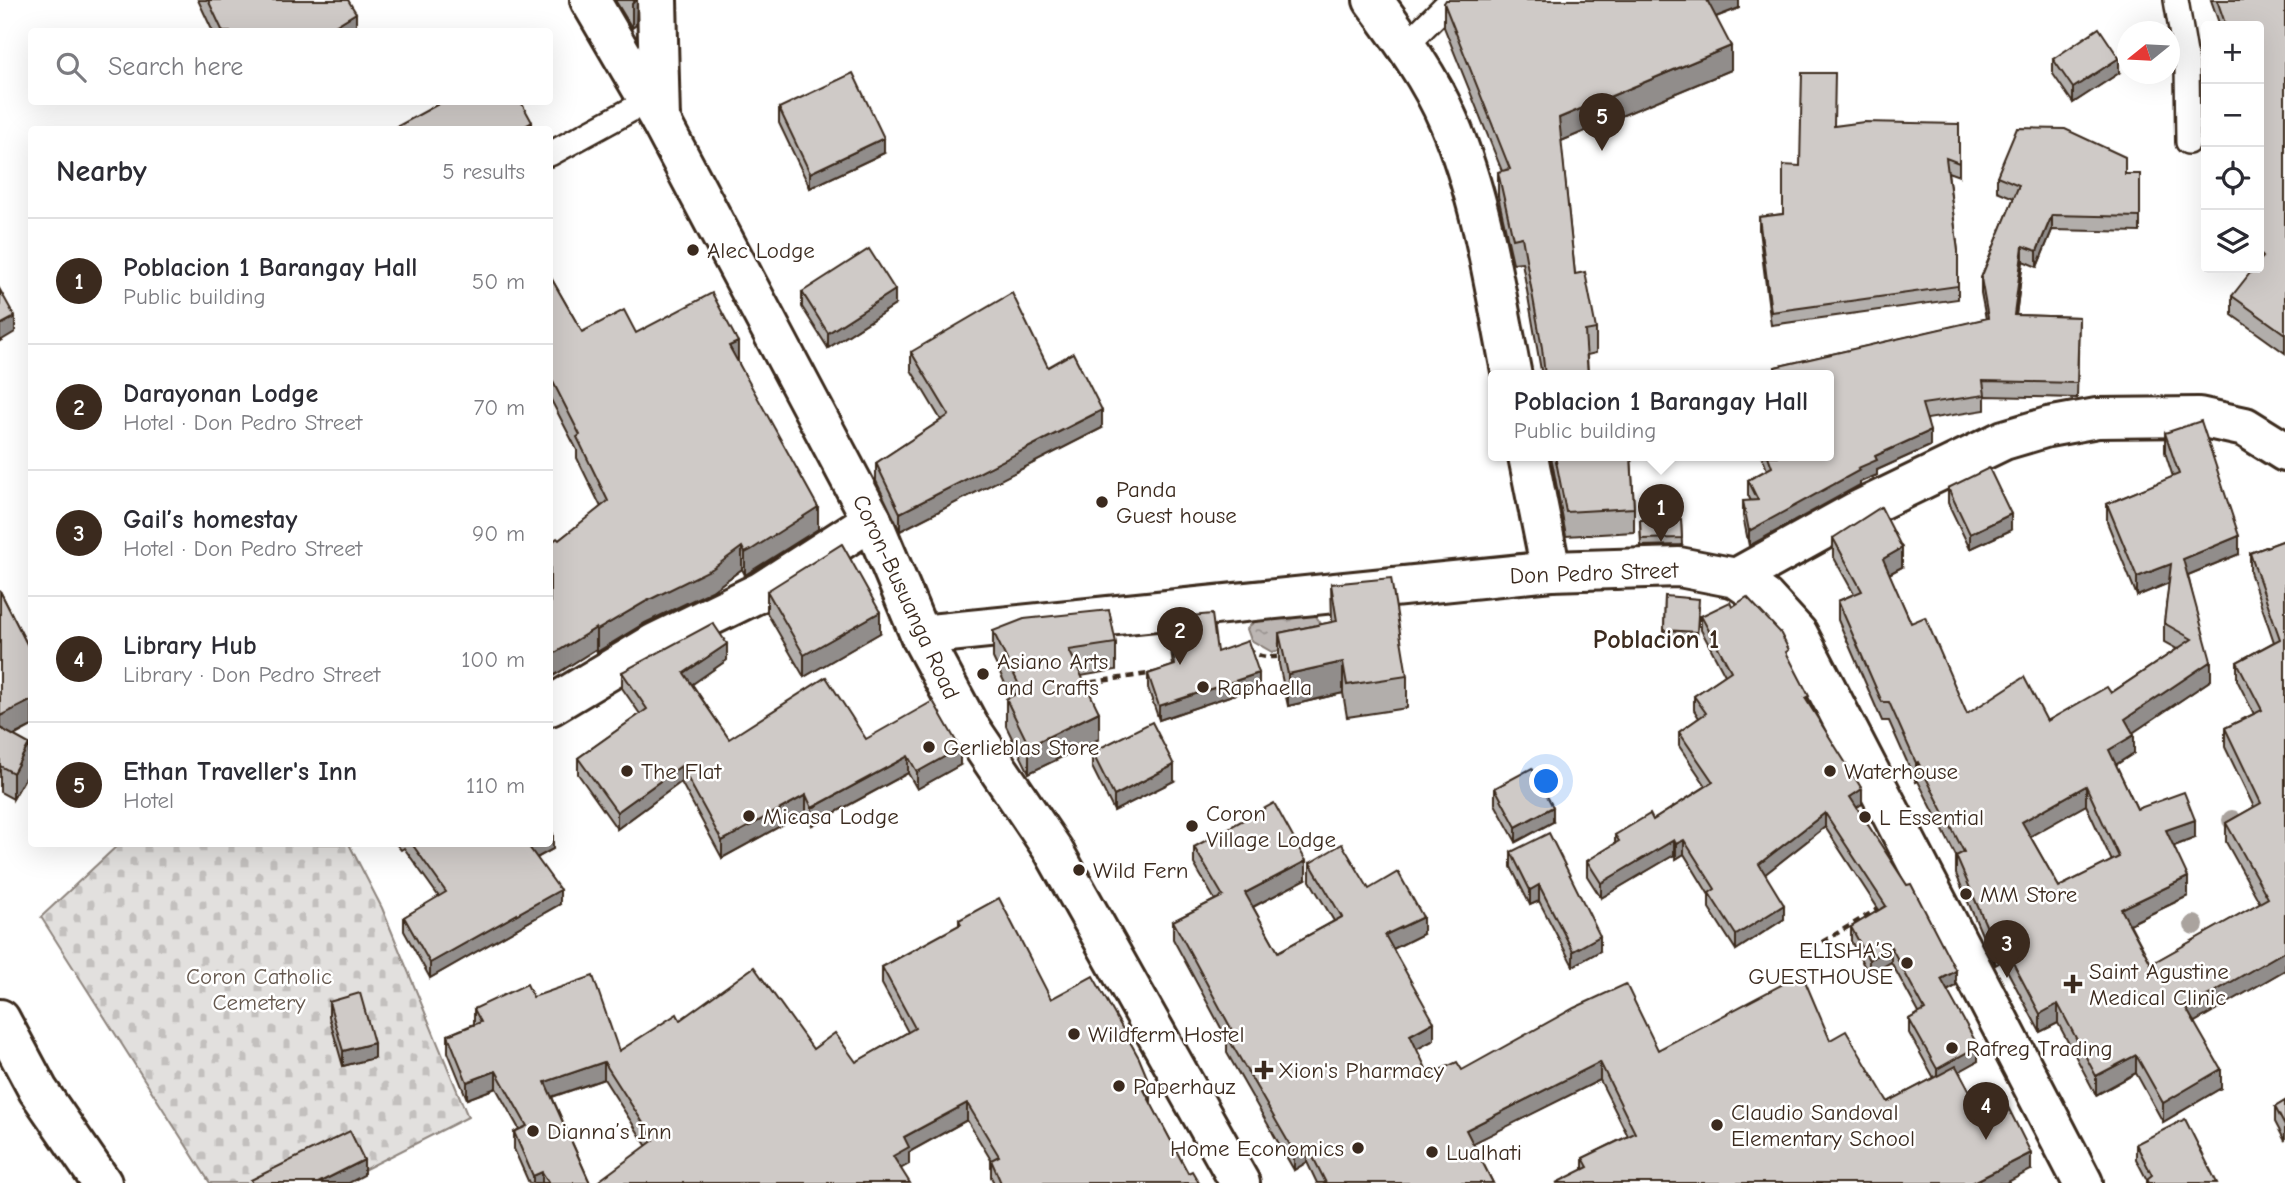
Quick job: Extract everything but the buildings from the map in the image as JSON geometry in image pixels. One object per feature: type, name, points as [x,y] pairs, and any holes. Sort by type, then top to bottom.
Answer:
[{"type":"street","name":"Coron-Busuanga Road","points":[[590,0],[654,110],[872,520],[920,635],[969,726],[1053,850],[1240,1183]]},
{"type":"street","points":[[654,110],[657,0]]},
{"type":"street","points":[[1373,0],[1406,45],[1449,121],[1482,227],[1511,370]]},
{"type":"street","points":[[1736,578],[1855,512],[2004,440],[2026,434],[2097,418],[2150,415],[2199,417],[2245,427],[2285,452]]},
{"type":"street","points":[[1529,461],[1551,571]]},
{"type":"street","points":[[553,704],[655,643],[762,591],[872,520]]},
{"type":"street","name":"Don Pedro Street","points":[[920,635],[1551,571],[1679,566],[1736,578],[1765,598],[1798,634],[2083,1183]]},
{"type":"street","points":[[0,1019],[38,1090],[102,1183]]},
{"type":"lane","points":[[1406,45],[1451,0]]},
{"type":"lane","points":[[2176,0],[2188,65],[2188,142]]},
{"type":"lane","points":[[553,153],[654,110]]},
{"type":"path","points":[[1243,645],[1262,656],[1292,655]]},
{"type":"path","points":[[1075,685],[1164,671]]},
{"type":"path","points":[[1802,954],[1926,879]]},
{"type":"green space","name":"Coron Catholic Cemetery","points":[[116,847],[351,847],[382,908],[468,1117],[338,1183],[210,1183],[41,917]]},
{"type":"water","points":[[1311,609],[1324,628],[1315,642],[1272,652],[1251,640],[1247,629],[1260,619]]},
{"type":"place","name":"Ethan Traveller's Inn","points":[[1602,151]]},
{"type":"place","name":"Alec Lodge","points":[[693,250]]},
{"type":"place","name":"Panda Guest house","points":[[1102,502]]},
{"type":"place","name":"Poblacion 1 Barangay Hall","points":[[1661,542]]},
{"type":"place","name":"Darayonan Lodge","points":[[1180,665]]},
{"type":"place","name":"Asiano Arts and Crafts","points":[[983,674]]},
{"type":"place","name":"Raphaella","points":[[1203,687]]},
{"type":"place","name":"Gerlieblas Store","points":[[929,747]]},
{"type":"place","name":"The Flat","points":[[627,771]]},
{"type":"place","name":"Waterhouse","points":[[1830,771]]},
{"type":"place","name":"Micasa Lodge","points":[[749,816]]},
{"type":"place","name":"L Essential","points":[[1865,817]]},
{"type":"place","name":"Coron Village Lodge","points":[[1192,826]]},
{"type":"place","name":"Wild Fern","points":[[1079,870]]},
{"type":"place","name":"MM Store","points":[[1966,894]]},
{"type":"place","name":"ELISHA’S GUESTHOUSE","points":[[1907,963]]},
{"type":"place","name":"Gail’s homestay","points":[[2007,978]]},
{"type":"place","name":"Saint Agustine Medical Clinic","points":[[2073,984]]},
{"type":"place","name":"Wildferm Hostel","points":[[1074,1034]]},
{"type":"place","name":"Rafreg Trading","points":[[1952,1048]]},
{"type":"place","name":"Xion's Pharmacy","points":[[1264,1070]]},
{"type":"place","name":"Paperhauz","points":[[1119,1086]]},
{"type":"place","name":"Claudio Sandoval Elementary School","points":[[1717,1125]]},
{"type":"place","name":"Dianna’s Inn","points":[[533,1131]]},
{"type":"place","name":"Library Hub","points":[[1986,1140]]},
{"type":"place","name":"Home Economics","points":[[1358,1148]]},
{"type":"place","name":"Lualhati","points":[[1432,1152]]},
{"type":"district","name":"Poblacion 1","points":[[1656,640]]}]
